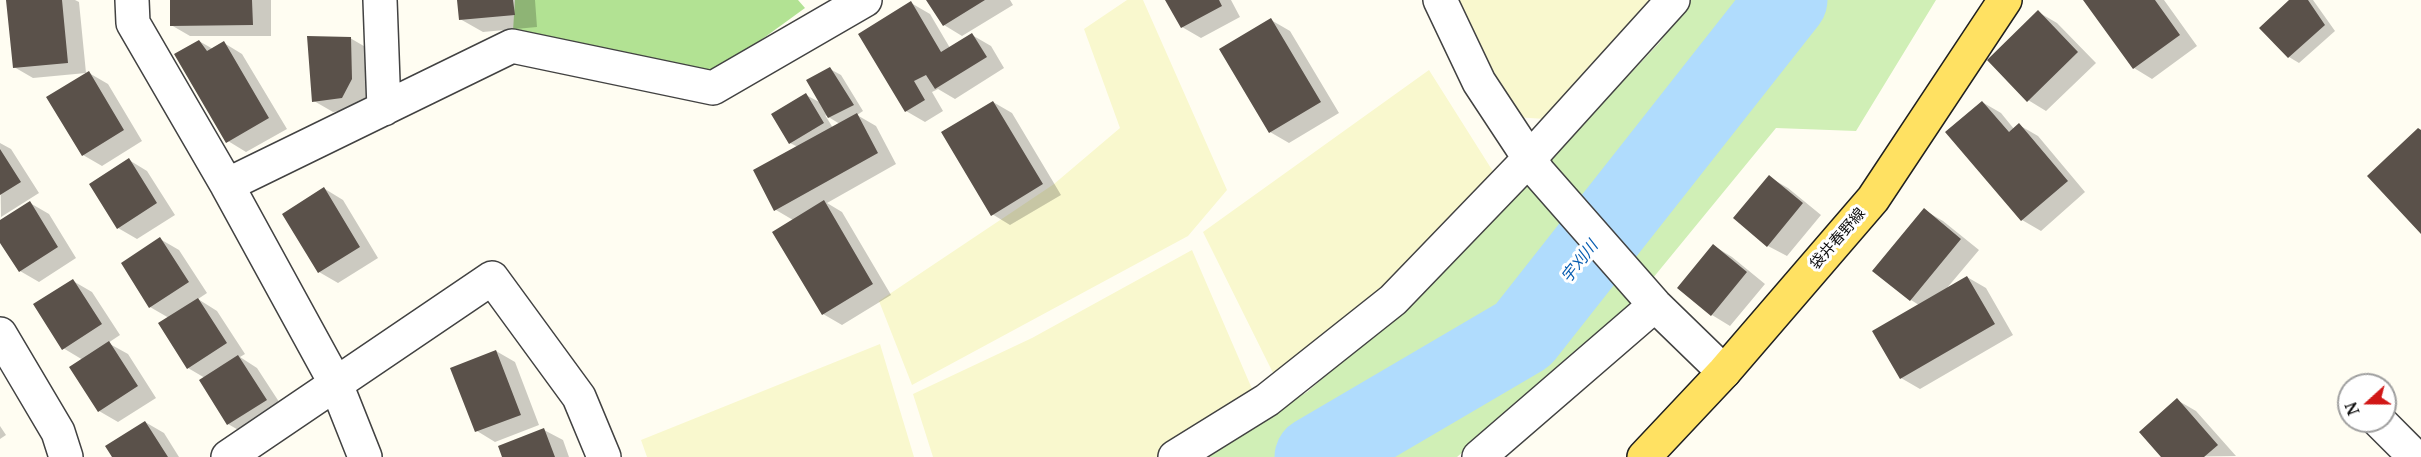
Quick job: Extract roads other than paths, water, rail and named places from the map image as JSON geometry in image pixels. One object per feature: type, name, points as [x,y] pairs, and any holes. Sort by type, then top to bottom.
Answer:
[{"type":"main road","name":"袋井春野線","points":[[1644,457],[1724,372],[1873,199],[2005,0]]},
{"type":"street","points":[[132,0],[133,23],[227,185],[336,384],[365,457]]},
{"type":"street","points":[[380,0],[384,108]]},
{"type":"street","points":[[227,185],[512,46],[713,88],[865,0]]},
{"type":"street","points":[[1440,0],[1479,82],[1534,166],[1654,305],[1724,372]]},
{"type":"street","points":[[1175,457],[1267,400],[1393,300],[1534,166],[1673,0]]},
{"type":"street","points":[[228,457],[492,278],[579,397],[604,457]]},
{"type":"street","points":[[1479,457],[1654,305]]},
{"type":"street","points":[[0,334],[58,432],[66,457]]},
{"type":"street","points":[[2391,433],[2415,457]]},
{"type":"waterway","name":"宇刈川","points":[[1315,457],[1523,335],[1787,0]]}]
